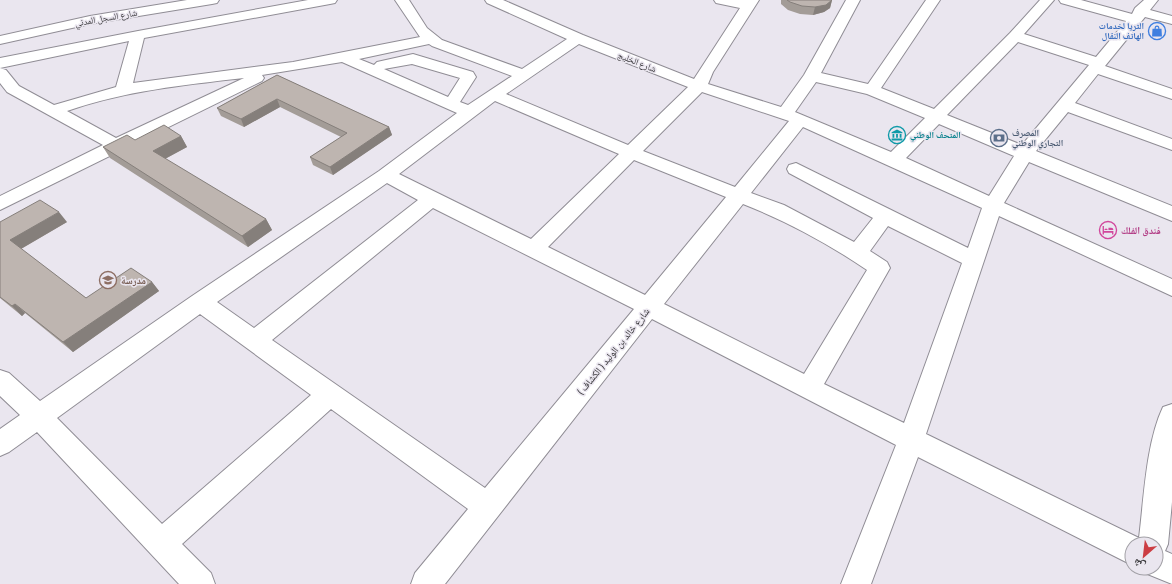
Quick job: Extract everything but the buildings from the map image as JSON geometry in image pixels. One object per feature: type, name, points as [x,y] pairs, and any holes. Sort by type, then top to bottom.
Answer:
[{"type":"street","name":"شارع السجل المدني","points":[[0,32],[120,4],[159,0]]},
{"type":"street","name":"شارع السجل المدني","points":[[0,40],[90,20],[212,0]]},
{"type":"street","points":[[0,63],[138,35],[330,0]]},
{"type":"street","points":[[402,0],[422,30],[432,39],[452,50],[524,75]]},
{"type":"street","name":"شارع الخليج","points":[[492,0],[578,38],[699,86],[793,116],[894,160],[1172,288]]},
{"type":"street","points":[[534,248],[699,86],[705,72],[751,3],[721,0]]},
{"type":"street","name":"شارع خالد بن الوليد ( الكشاف )","points":[[426,584],[739,194],[793,116],[812,76],[854,0]]},
{"type":"street","points":[[872,90],[933,0]]},
{"type":"street","points":[[894,160],[1015,36],[1047,0]]},
{"type":"street","points":[[1066,0],[1142,10],[1172,20]]},
{"type":"street","points":[[856,584],[911,440],[993,205],[1025,153],[1142,10]]},
{"type":"street","points":[[123,91],[138,35]]},
{"type":"street","points":[[1015,36],[1172,94]]},
{"type":"street","points":[[0,444],[38,415],[386,174],[460,108],[494,95],[578,38]]},
{"type":"street","points":[[55,110],[86,99],[123,91],[184,80],[273,69],[432,39]]},
{"type":"street","points":[[343,57],[369,67],[460,108]]},
{"type":"street","points":[[369,67],[413,59],[467,75],[468,77],[460,108]]},
{"type":"street","points":[[0,204],[116,145],[273,69]]},
{"type":"street","points":[[0,73],[7,92],[55,110],[116,145]]},
{"type":"street","points":[[812,76],[872,90],[1172,214]]},
{"type":"street","points":[[494,95],[632,153],[777,210],[857,252],[880,268],[809,388]]},
{"type":"street","points":[[1064,105],[1172,145]]},
{"type":"street","points":[[796,169],[885,216],[974,260]]},
{"type":"street","points":[[386,174],[431,199],[534,248],[911,440],[1124,546]]},
{"type":"street","points":[[255,341],[431,199]]},
{"type":"street","points":[[857,252],[885,216]]},
{"type":"street","points":[[200,302],[488,507]]},
{"type":"street","points":[[0,380],[38,415],[200,584]]},
{"type":"street","points":[[161,544],[330,394]]},
{"type":"street","points":[[1154,536],[1164,450],[1172,415]]},
{"type":"place","name":"الثريا لخدمات الهاتف النقال","points":[[1157,31]]},
{"type":"place","name":"المتحف الوطني","points":[[897,135]]},
{"type":"place","name":"المصرف التجاري الوطني","points":[[999,138]]},
{"type":"place","name":"فندق الفلك","points":[[1108,230]]},
{"type":"place","name":"مدرسة","points":[[108,280]]}]
